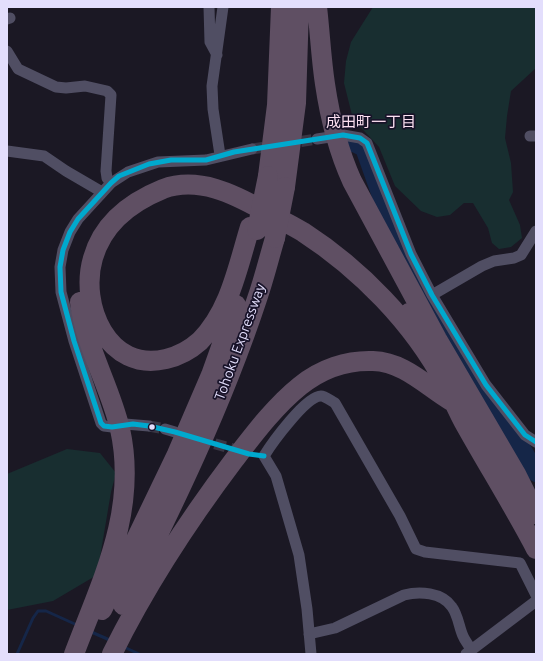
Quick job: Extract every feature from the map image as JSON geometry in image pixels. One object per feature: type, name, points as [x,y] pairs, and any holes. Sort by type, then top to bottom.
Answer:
[{"type":"highway","name":"Tohoku Expressway","points":[[101,654],[194,458],[227,381],[258,298],[264,174],[277,105],[281,7]]},
{"type":"highway","name":"Tohoku Expressway","points":[[83,654],[174,462],[210,375],[261,232],[285,187],[296,95],[299,7]]},
{"type":"highway","points":[[317,7],[325,84],[334,130],[341,154],[352,181],[437,339],[516,474],[536,514]]},
{"type":"highway","points":[[74,654],[111,556],[123,509],[124,463],[120,429],[84,327],[78,286],[79,269],[87,243],[104,215],[113,206],[140,186],[155,180],[175,176],[206,176],[224,180],[248,189],[302,220],[337,243],[381,282],[415,320],[437,339]]},
{"type":"highway","points":[[261,232],[219,316],[199,342],[186,352],[159,361],[144,361],[117,348],[107,339],[99,327],[94,314],[89,286],[90,270],[94,255],[109,226],[138,200],[162,190],[184,186],[212,187],[245,200],[302,232],[370,286],[411,332],[426,352],[445,384],[452,402],[536,549]]},
{"type":"highway","points":[[112,654],[149,586],[180,536],[246,445],[283,402],[301,385],[321,373],[339,365],[375,361],[406,370],[452,402]]},
{"type":"street","points":[[209,7],[210,42],[217,55]]},
{"type":"street","points":[[220,155],[213,109],[212,86],[223,7]]},
{"type":"street","points":[[7,51],[12,70],[56,86],[66,88],[85,86],[107,91],[111,95],[106,172],[111,182]]},
{"type":"street","points":[[343,135],[360,138],[369,146],[412,254],[432,295],[486,386],[525,435],[536,442]]},
{"type":"street","points":[[317,139],[330,137]]},
{"type":"street","points":[[112,427],[104,426],[101,423],[63,304],[60,280],[63,250],[70,232],[78,219],[111,182],[128,172],[158,162],[206,160],[220,155],[252,149]]},
{"type":"street","points":[[7,152],[44,156],[66,172],[102,192]]},
{"type":"street","points":[[432,295],[482,266],[494,261],[514,258],[520,255],[536,231]]},
{"type":"street","points":[[264,456],[271,444],[311,400],[322,396],[335,403],[396,510],[416,549],[425,552],[520,563],[536,595]]},
{"type":"street","points":[[125,424],[149,426]]},
{"type":"street","points":[[249,454],[264,456]]},
{"type":"street","points":[[264,456],[276,476],[299,555],[311,654]]},
{"type":"street","points":[[309,634],[335,628],[404,595],[414,592],[434,595],[444,599],[453,608],[468,652],[536,601]]},
{"type":"green space","points":[[373,7],[536,7],[536,68],[511,91],[507,116],[505,138],[511,163],[513,192],[509,200],[520,225],[522,238],[511,247],[499,249],[492,243],[488,228],[473,203],[464,203],[450,215],[437,217],[421,211],[395,186],[379,147],[353,119],[344,83],[346,61],[351,42]]},
{"type":"green space","points":[[67,449],[100,453],[116,473],[111,492],[97,575],[53,601],[7,610],[7,474]]},
{"type":"waterway","points":[[347,143],[354,143],[364,148],[392,227],[412,270],[487,401],[509,426],[536,473]]},
{"type":"waterway","points":[[17,654],[33,618],[38,611],[46,611],[77,625]]},
{"type":"waterway","points":[[89,631],[112,641]]},
{"type":"waterway","points":[[124,647],[139,654]]},
{"type":"tunnel","points":[[252,149],[317,139]]},
{"type":"tunnel","points":[[149,426],[165,429]]},
{"type":"tunnel","points":[[199,439],[243,452]]},
{"type":"transit line","points":[[264,456],[249,454],[175,432],[149,426],[133,424],[112,427],[104,426],[101,423],[74,341],[61,292],[60,267],[63,250],[70,232],[78,219],[119,176],[149,164],[171,160],[206,160],[234,152],[343,135],[360,138],[367,143],[411,254],[432,295],[486,385],[525,435],[536,442]]},
{"type":"district","name":"成田町一丁目","points":[[371,122]]}]
